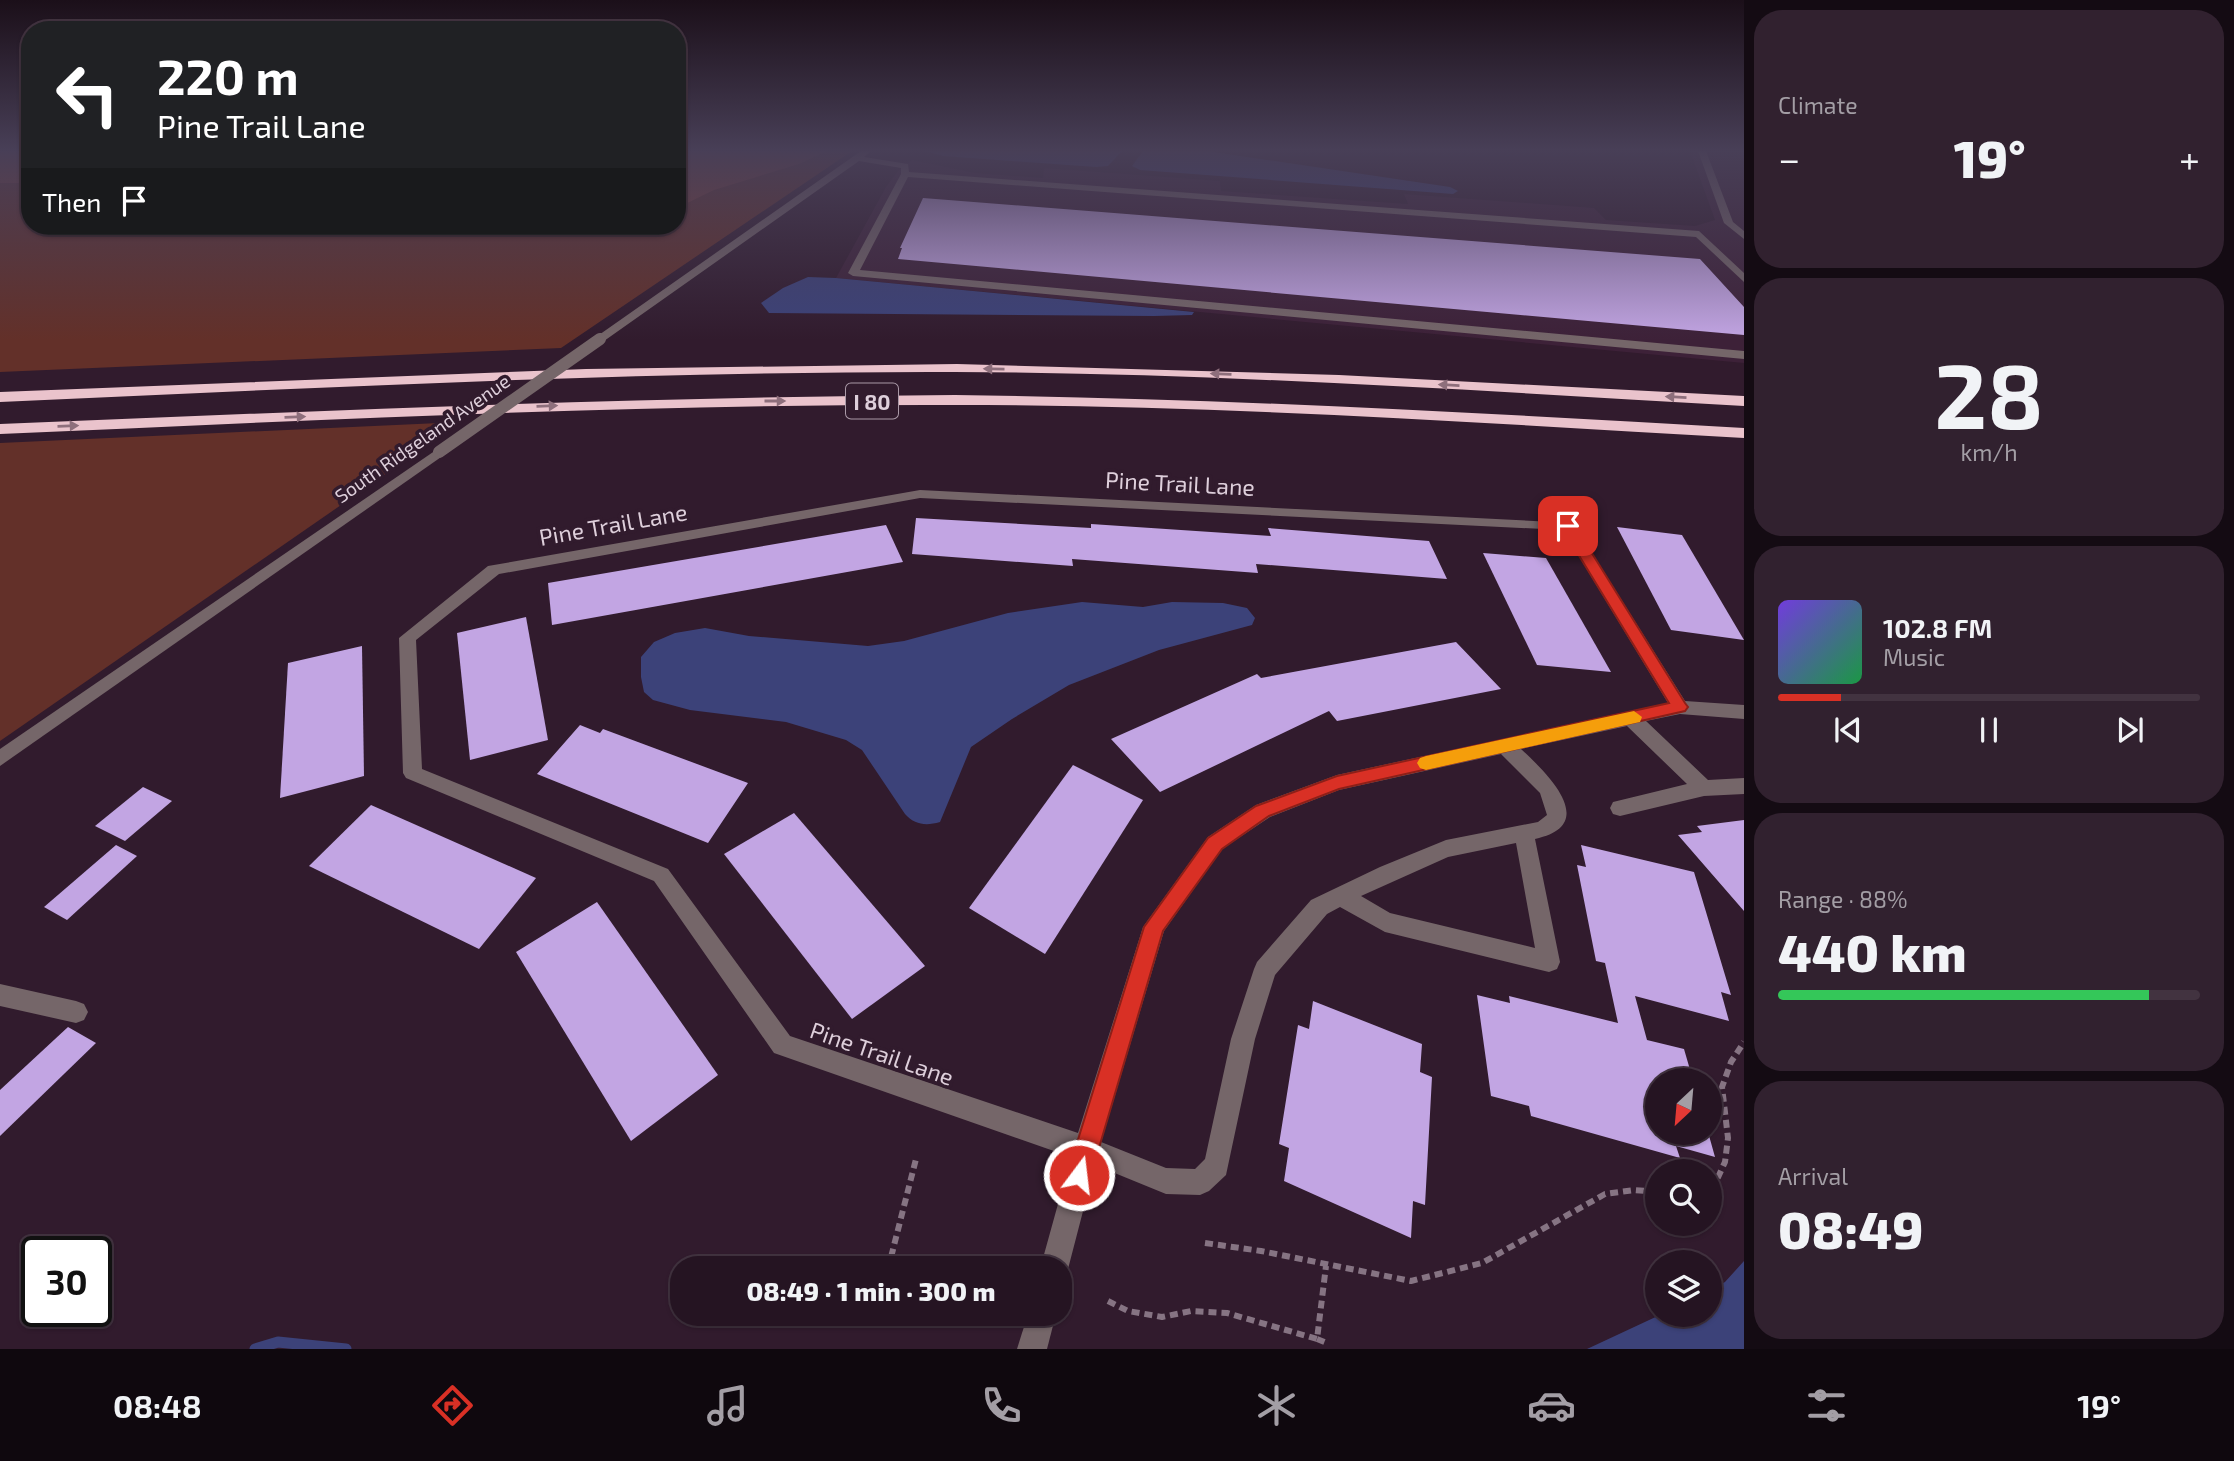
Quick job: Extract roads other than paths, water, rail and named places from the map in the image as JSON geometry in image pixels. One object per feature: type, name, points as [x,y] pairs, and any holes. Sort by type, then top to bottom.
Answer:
[{"type":"highway","name":"I 80","points":[[0,397],[586,373],[957,368],[1211,373],[1744,401]]},
{"type":"highway","name":"I 80","points":[[0,429],[578,405],[959,400],[1222,405],[1744,433]]},
{"type":"street","name":"South Ridgeland Avenue","points":[[0,759],[777,214]]},
{"type":"street","points":[[884,214],[853,273],[1744,355]]},
{"type":"street","points":[[1434,214],[1744,236]]},
{"type":"street","points":[[1730,214],[1729,222],[1744,236]]},
{"type":"street","points":[[1699,234],[1744,279]]},
{"type":"street","name":"Pine Trail Lane","points":[[1086,1149],[782,1045],[662,876],[413,773],[407,638],[494,569],[920,494],[1568,526],[1680,707]]},
{"type":"street","points":[[1057,1256],[1086,1149],[1154,927],[1215,843],[1263,811],[1337,783],[1680,707],[1744,712]]},
{"type":"street","points":[[1631,718],[1704,788]]},
{"type":"street","points":[[1086,1149],[1166,1181],[1200,1182],[1217,1166],[1243,1039],[1265,969],[1319,907],[1446,849],[1543,830],[1557,818],[1558,807],[1550,792],[1504,746]]},
{"type":"street","points":[[1620,808],[1704,788],[1744,786]]},
{"type":"street","points":[[1341,896],[1385,922],[1549,962],[1524,833]]},
{"type":"street","points":[[0,995],[76,1012]]},
{"type":"street","points":[[1032,1349],[1039,1326]]},
{"type":"water","points":[[808,277],[1194,312],[1192,315],[1154,316],[769,313],[761,303],[783,288]]},
{"type":"water","points":[[1082,602],[1143,607],[1172,602],[1223,603],[1247,608],[1255,618],[1252,625],[1159,650],[1069,685],[1012,719],[971,747],[940,822],[935,823],[921,824],[909,818],[862,750],[846,740],[786,722],[690,710],[653,700],[644,692],[641,677],[641,657],[654,642],[675,633],[705,628],[749,636],[868,646],[904,641],[1008,613]]},
{"type":"water","points":[[1744,1261],[1744,1349],[1587,1349],[1645,1322],[1645,1327],[1722,1327],[1722,1284]]},
{"type":"waterway","points":[[255,1349],[278,1342],[346,1349]]}]
